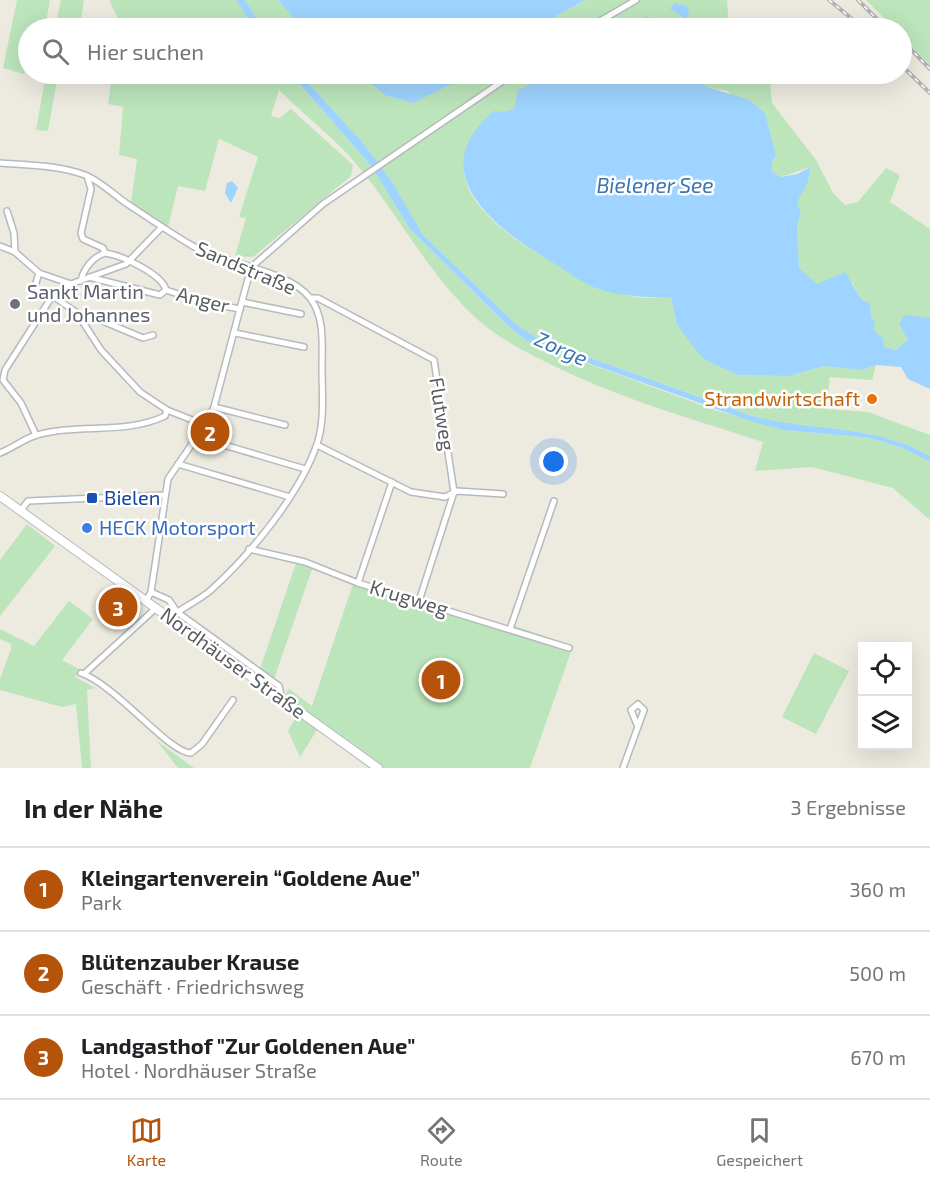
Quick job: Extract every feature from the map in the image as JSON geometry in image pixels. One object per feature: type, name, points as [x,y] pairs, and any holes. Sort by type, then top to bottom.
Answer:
[{"type":"main road","name":"Nordhäuser Straße","points":[[0,496],[22,509],[156,608],[173,615],[282,699],[378,768]]},
{"type":"street","points":[[605,18],[636,0]]},
{"type":"street","points":[[146,601],[151,592],[168,479],[205,425],[214,407],[253,267],[322,204],[364,173],[498,84]]},
{"type":"street","name":"Sandstraße","points":[[0,163],[35,165],[87,176],[162,227],[208,254],[253,267],[287,282],[311,298],[319,316],[322,339],[321,423],[316,445],[305,469],[290,497],[249,549],[210,591],[173,615]]},
{"type":"street","name":"Anger","points":[[87,176],[91,189],[81,233],[83,239],[103,248],[105,253],[132,261],[162,282],[166,290],[202,302],[240,309]]},
{"type":"street","points":[[7,211],[14,233],[15,252]]},
{"type":"street","points":[[36,435],[21,404],[3,380],[5,370],[53,298],[71,284],[132,261],[162,227]]},
{"type":"street","points":[[0,246],[15,252],[39,273],[71,284]]},
{"type":"street","points":[[81,280],[82,272],[94,259],[105,253]]},
{"type":"street","points":[[39,273],[34,290],[53,298],[83,320],[101,350],[140,392],[167,410],[205,425]]},
{"type":"street","name":"Anger","points":[[89,277],[160,295],[166,290]]},
{"type":"street","name":"Flutweg","points":[[311,298],[318,298],[434,360],[454,492],[419,601]]},
{"type":"street","points":[[242,302],[301,314]]},
{"type":"street","points":[[83,320],[93,317],[143,338],[153,335]]},
{"type":"street","points":[[235,333],[304,348]]},
{"type":"street","points":[[214,407],[285,424]]},
{"type":"street","points":[[0,453],[36,435],[112,428],[157,419],[165,416],[167,410]]},
{"type":"street","points":[[197,436],[305,469]]},
{"type":"street","points":[[316,445],[411,492],[425,496],[445,496],[454,492],[503,495]]},
{"type":"street","points":[[178,464],[290,497]]},
{"type":"street","points":[[358,583],[392,482]]},
{"type":"street","points":[[22,509],[28,501],[165,495]]},
{"type":"street","points":[[510,629],[554,501]]},
{"type":"street","name":"Krugweg","points":[[249,549],[305,562],[358,583],[569,648]]},
{"type":"street","points":[[151,592],[169,600],[173,615]]},
{"type":"street","points":[[156,608],[82,674],[119,696],[178,751],[191,753],[202,744],[233,700]]},
{"type":"street","points":[[623,768],[638,727]]},
{"type":"green space","points":[[17,0],[50,0],[47,18],[18,18],[18,72],[3,68]]},
{"type":"green space","points":[[61,0],[84,0],[81,18],[57,18]]},
{"type":"green space","points":[[109,0],[236,0],[248,18],[118,18]]},
{"type":"green space","points":[[245,0],[278,0],[294,18],[257,18]]},
{"type":"green space","points":[[585,0],[727,0],[728,18],[651,18],[647,16],[644,18],[553,18]]},
{"type":"green space","points":[[866,0],[930,0],[930,65],[912,46],[912,18],[884,18]]},
{"type":"green space","points":[[44,84],[56,84],[48,131],[36,130]]},
{"type":"green space","points":[[111,84],[300,84],[371,166],[410,229],[507,325],[527,341],[715,410],[783,430],[870,438],[903,448],[930,462],[930,520],[893,488],[812,467],[755,471],[763,442],[605,389],[544,361],[504,339],[460,303],[354,161],[279,90],[271,116],[279,118],[291,109],[353,165],[351,176],[253,257],[235,256],[246,218],[239,217],[258,157],[219,139],[205,191],[178,186],[168,227],[131,202],[137,159],[119,155],[123,107],[108,104]]},
{"type":"green space","points":[[309,84],[535,84],[518,99],[514,109],[498,118],[475,139],[465,156],[464,168],[469,189],[482,209],[502,229],[554,263],[606,288],[631,296],[671,298],[677,325],[705,360],[738,375],[789,376],[824,366],[863,370],[876,365],[872,380],[830,377],[826,409],[868,412],[930,435],[930,456],[908,445],[864,433],[749,415],[541,340],[518,326],[423,235],[393,183],[364,144]]},
{"type":"green space","points":[[702,84],[770,84],[772,103],[816,160],[833,193],[845,205],[858,202],[886,168],[900,175],[890,202],[930,229],[930,318],[899,325],[909,340],[896,350],[883,347],[873,326],[870,303],[862,300],[852,282],[816,284],[799,268],[797,225],[801,214],[796,202],[808,182],[811,167],[781,177],[772,171],[772,162],[776,156],[770,138],[728,91]]},
{"type":"green space","points":[[27,524],[55,546],[0,616],[0,560]]},
{"type":"green space","points":[[296,563],[312,569],[274,679],[260,669]]},
{"type":"green space","points":[[353,584],[513,632],[515,626],[573,646],[530,768],[369,768],[317,730],[300,757],[288,731],[297,715],[279,702],[289,689],[312,706]]},
{"type":"green space","points":[[69,601],[93,619],[62,660],[81,670],[75,677],[95,688],[87,690],[91,768],[82,768],[76,704],[62,707],[0,690],[0,679],[11,644],[0,639],[0,629],[34,646]]},
{"type":"green space","points":[[814,653],[849,671],[816,734],[782,717]]},
{"type":"green space","points":[[157,741],[194,768],[178,768]]},
{"type":"water","points":[[236,0],[245,0],[257,18],[248,18]]},
{"type":"water","points":[[278,0],[585,0],[553,18],[294,18]]},
{"type":"water","points":[[675,3],[687,6],[689,14],[684,18],[670,9]]},
{"type":"water","name":"Zorge","points":[[300,84],[309,84],[364,144],[393,183],[423,235],[518,326],[541,340],[749,415],[886,438],[908,445],[930,456],[930,462],[903,448],[870,438],[783,430],[747,420],[527,341],[507,325],[410,229],[371,166]]},
{"type":"water","points":[[371,84],[452,84],[413,103],[385,95]]},
{"type":"water","name":"Bielener See","points":[[531,84],[702,84],[749,100],[765,113],[776,156],[772,162],[772,171],[781,177],[797,174],[811,167],[808,182],[797,202],[801,214],[797,225],[799,268],[817,284],[845,272],[862,300],[870,303],[872,320],[875,321],[874,329],[883,338],[884,347],[896,350],[908,340],[899,324],[904,315],[930,318],[930,389],[908,379],[901,367],[876,365],[863,370],[824,366],[789,376],[738,375],[705,360],[696,350],[677,325],[671,298],[626,295],[593,287],[533,251],[491,218],[475,199],[466,178],[464,157],[473,134],[494,111],[504,112],[514,109],[518,90]]},
{"type":"water","points":[[232,181],[238,188],[231,203],[225,193],[227,183]]},
{"type":"railway","points":[[829,0],[851,18]]},
{"type":"railway","points":[[858,0],[876,18]]},
{"type":"railway","points":[[912,50],[930,69]]},
{"type":"railway","points":[[912,76],[930,93]]},
{"type":"place","name":"Sankt Martin und Johannes","points":[[15,304]]},
{"type":"place","name":"Strandwirtschaft","points":[[872,399]]},
{"type":"place","name":"Blütenzauber Krause","points":[[210,432]]},
{"type":"place","name":"Bielen","points":[[92,498]]},
{"type":"place","name":"HECK Motorsport","points":[[87,528]]},
{"type":"place","name":"Landgasthof \"Zur Goldenen Aue\"","points":[[118,607]]},
{"type":"place","name":"Kleingartenverein “Goldene Aue”","points":[[441,680]]}]
